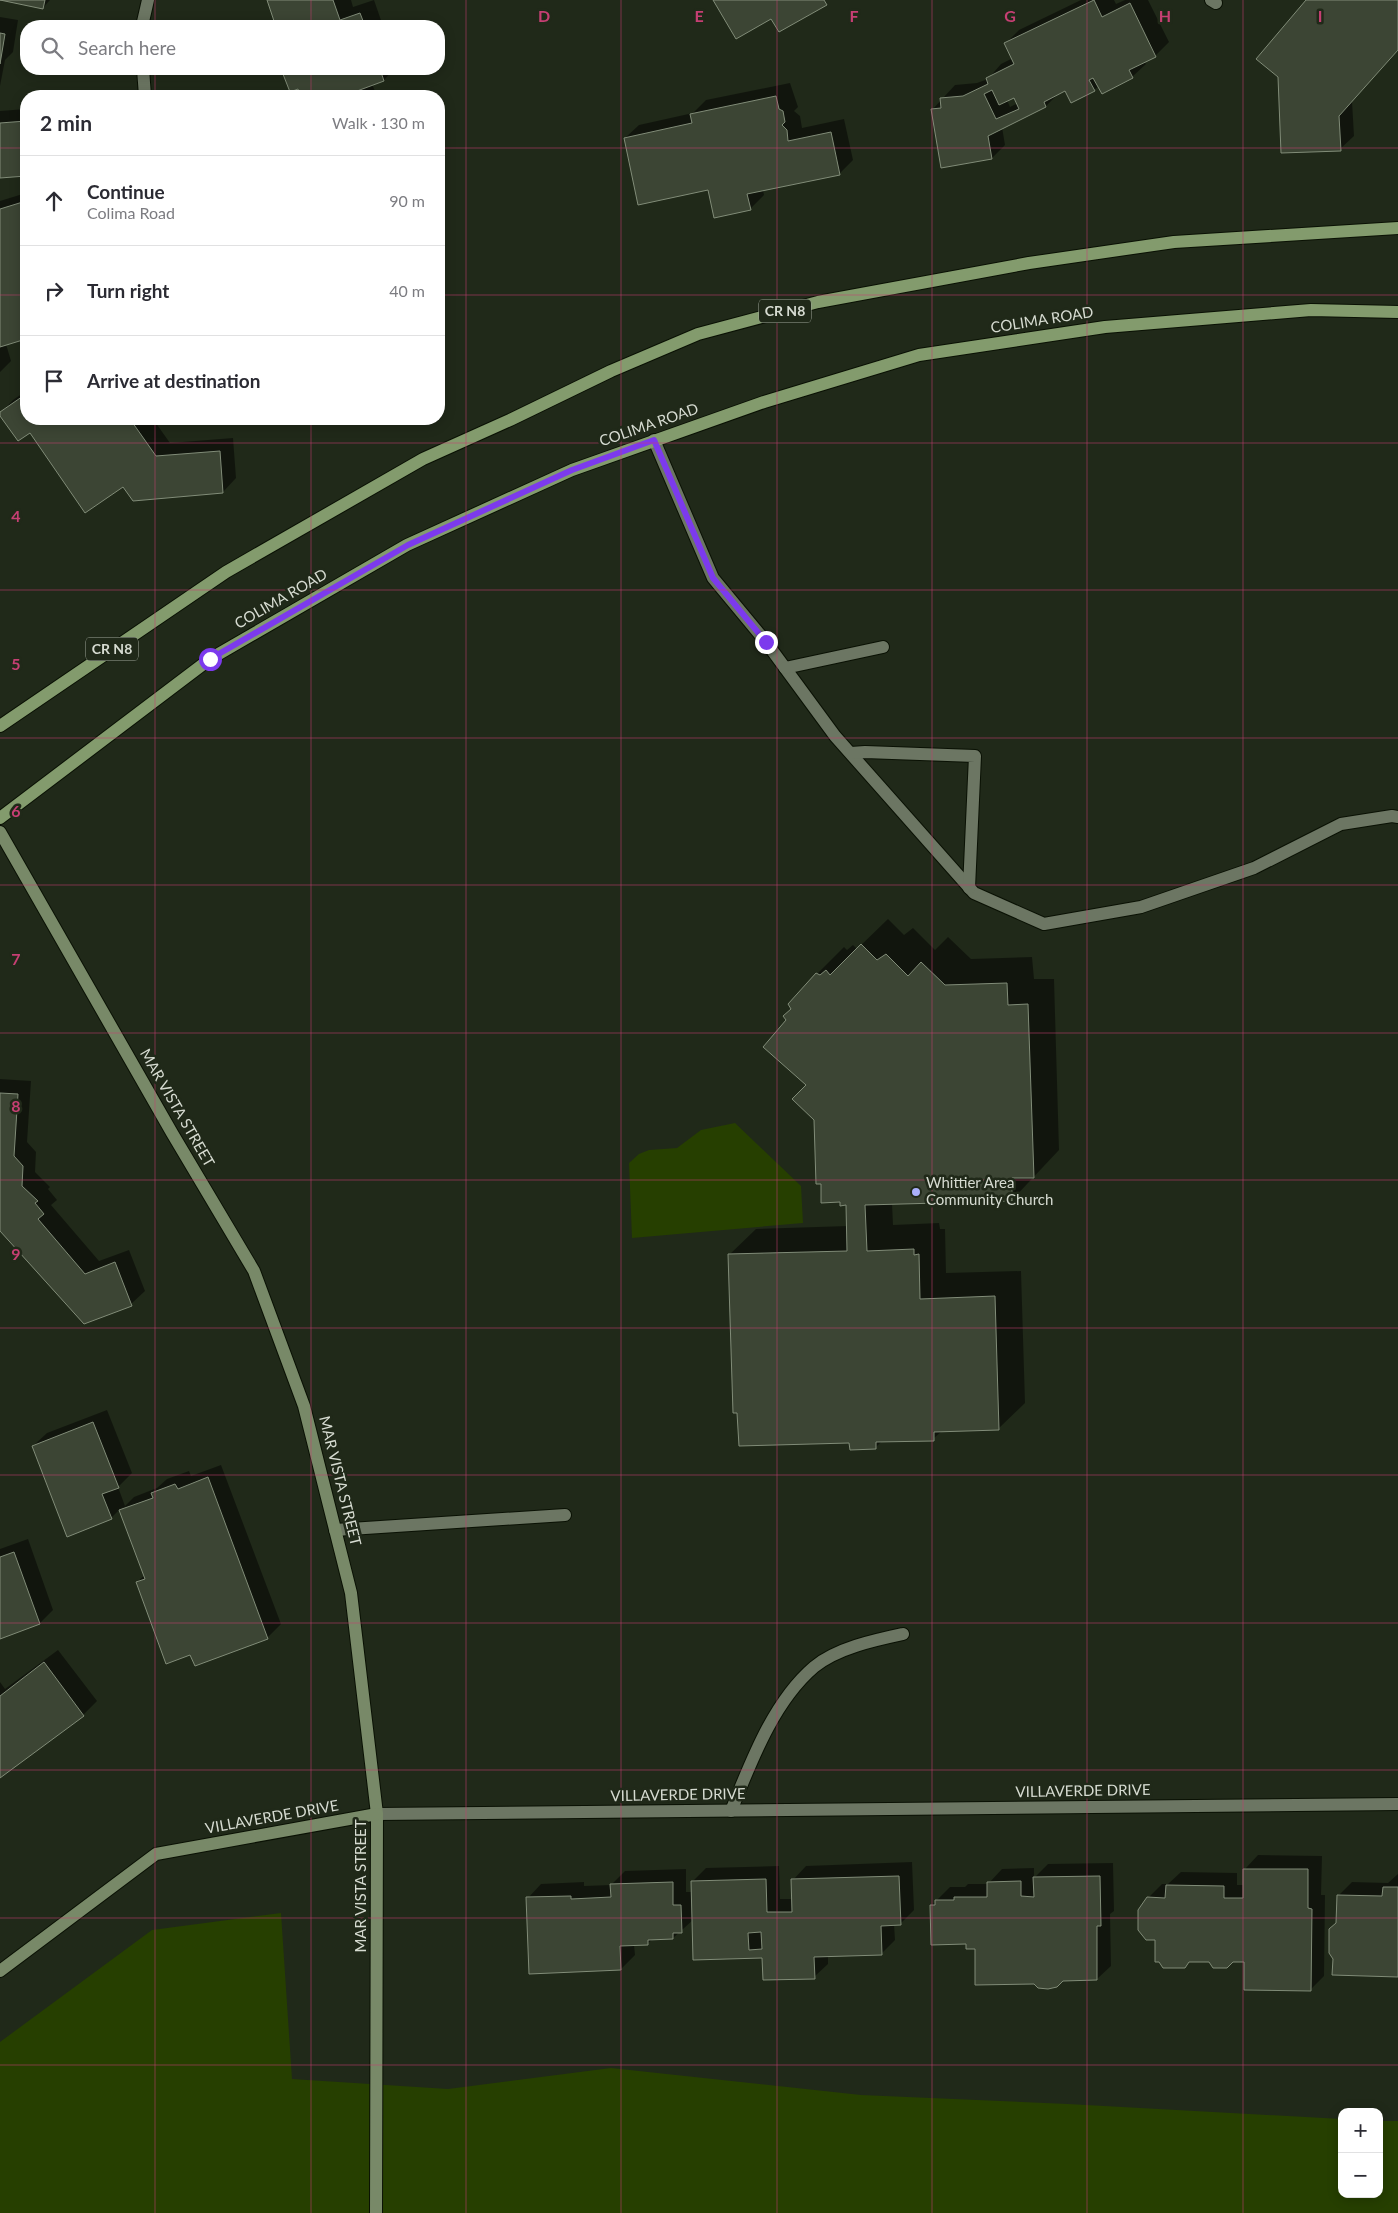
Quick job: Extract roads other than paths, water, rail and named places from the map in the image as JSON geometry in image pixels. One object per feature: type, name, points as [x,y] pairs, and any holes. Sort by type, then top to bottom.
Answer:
[{"type":"main road","name":"CR N8","points":[[0,726],[226,572],[423,459],[510,420],[611,371],[698,334],[818,302],[1029,262],[1174,242],[1398,228]]},
{"type":"main road","name":"COLIMA ROAD","points":[[0,818],[210,659],[408,545],[572,470],[654,440],[764,402],[919,355],[1105,327],[1311,310],[1398,312]]},
{"type":"street","points":[[143,20],[148,0]]},
{"type":"street","points":[[143,75],[145,90]]},
{"type":"street","points":[[654,440],[713,578],[766,642],[835,736],[974,892],[1044,924],[1141,907],[1254,868],[1341,824],[1398,817]]},
{"type":"street","points":[[784,668],[884,647]]},
{"type":"street","points":[[851,753],[975,756],[969,888]]},
{"type":"street","name":"MAR VISTA STREET","points":[[0,832],[172,1133],[254,1270],[304,1406],[351,1593],[377,1814],[376,2213]]},
{"type":"street","points":[[335,1530],[565,1515]]},
{"type":"street","points":[[731,1811],[755,1751],[788,1696],[815,1666],[854,1646],[903,1634]]},
{"type":"street","name":"VILLAVERDE DRIVE","points":[[0,1971],[156,1854],[377,1814],[1398,1804]]},
{"type":"place","name":"Whittier Area Community Church","points":[[916,1192]]}]
